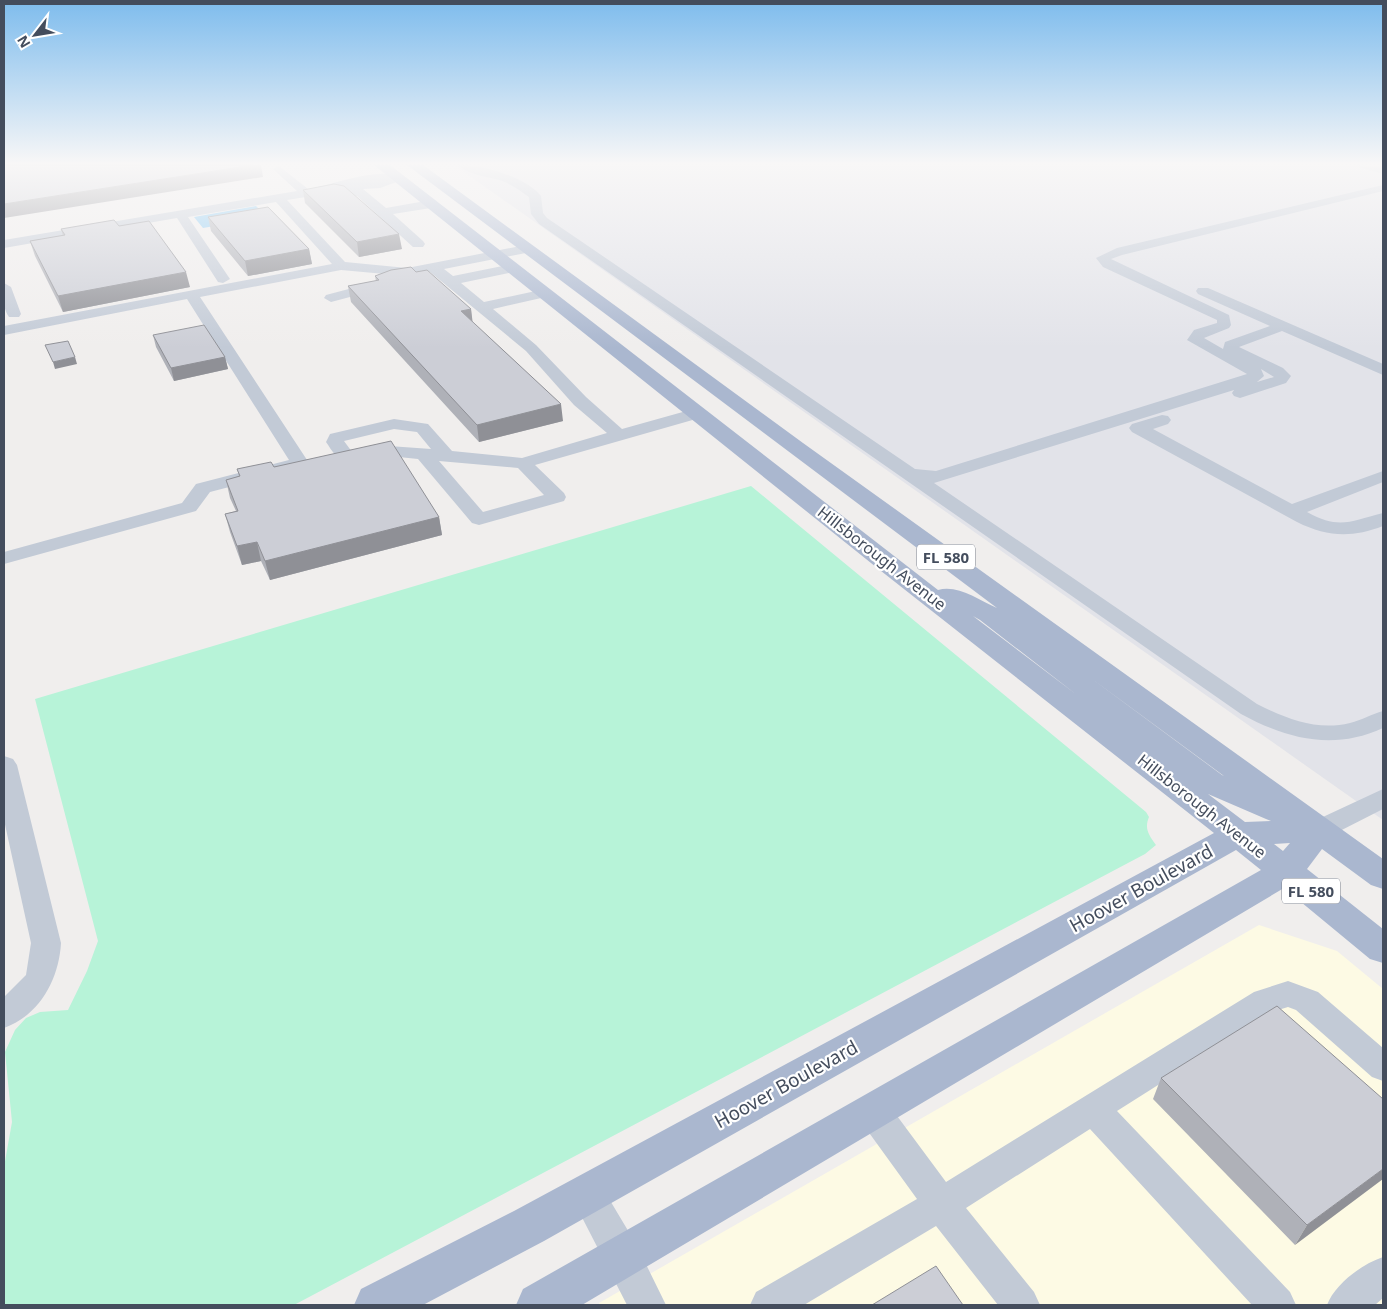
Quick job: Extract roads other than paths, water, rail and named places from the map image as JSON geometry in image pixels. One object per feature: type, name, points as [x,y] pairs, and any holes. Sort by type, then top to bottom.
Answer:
[{"type":"main road","name":"Hillsborough Avenue","points":[[459,226],[901,574],[1239,834],[1383,949]]},
{"type":"main road","name":"FL 580","points":[[495,226],[884,512],[1241,770],[1383,876]]},
{"type":"main road","points":[[697,412],[720,415],[746,431],[837,501],[884,512]]},
{"type":"main road","points":[[539,1305],[1286,871],[1319,830],[1211,783],[988,614],[901,574]]},
{"type":"main road","name":"Hoover Boulevard","points":[[377,1305],[587,1194],[1239,834],[1319,830]]},
{"type":"street","points":[[4,244],[107,226]]},
{"type":"street","points":[[188,226],[223,279]]},
{"type":"street","points":[[304,226],[341,266]]},
{"type":"street","points":[[398,226],[418,244]]},
{"type":"street","points":[[551,226],[1241,704],[1272,722],[1296,731],[1315,734],[1344,733],[1368,727],[1383,718]]},
{"type":"street","points":[[907,473],[925,477],[936,477],[1256,376],[1254,371],[1196,340],[1199,333],[1224,325],[1224,318],[1108,264],[1104,258],[1117,252],[1225,226]]},
{"type":"street","points":[[1231,238],[1279,226]]},
{"type":"street","points":[[330,298],[375,286],[407,272],[526,250]]},
{"type":"street","points":[[1135,262],[1383,370]]},
{"type":"street","points":[[4,330],[341,266],[407,272]]},
{"type":"street","points":[[433,267],[531,348],[580,401],[619,435]]},
{"type":"street","points":[[449,281],[513,268]]},
{"type":"street","points":[[4,287],[14,314]]},
{"type":"street","points":[[191,294],[314,461]]},
{"type":"street","points":[[482,307],[545,294]]},
{"type":"street","points":[[1283,326],[1230,345],[1231,349],[1276,371],[1283,376],[1280,380],[1138,428],[1316,526],[1341,532],[1358,529],[1383,519]]},
{"type":"street","points":[[4,558],[189,507],[203,488],[314,461],[389,451],[523,463],[697,412]]},
{"type":"street","points":[[346,456],[336,442],[336,438],[394,424],[422,428],[447,456]]},
{"type":"street","points":[[424,455],[479,519],[557,498],[523,463]]},
{"type":"street","points":[[1291,511],[1383,476]]},
{"type":"street","points":[[4,765],[46,943],[46,966],[38,984],[30,995],[4,1015]]},
{"type":"street","points":[[1319,830],[1383,798]]},
{"type":"street","points":[[769,1305],[941,1204],[1265,1001],[1288,994],[1307,1001],[1383,1067]]},
{"type":"street","points":[[1093,1109],[1277,1305]]},
{"type":"street","points":[[874,1112],[941,1204],[1021,1305]]},
{"type":"street","points":[[587,1194],[623,1257],[647,1305]]},
{"type":"street","points":[[1346,1305],[1383,1275]]}]
